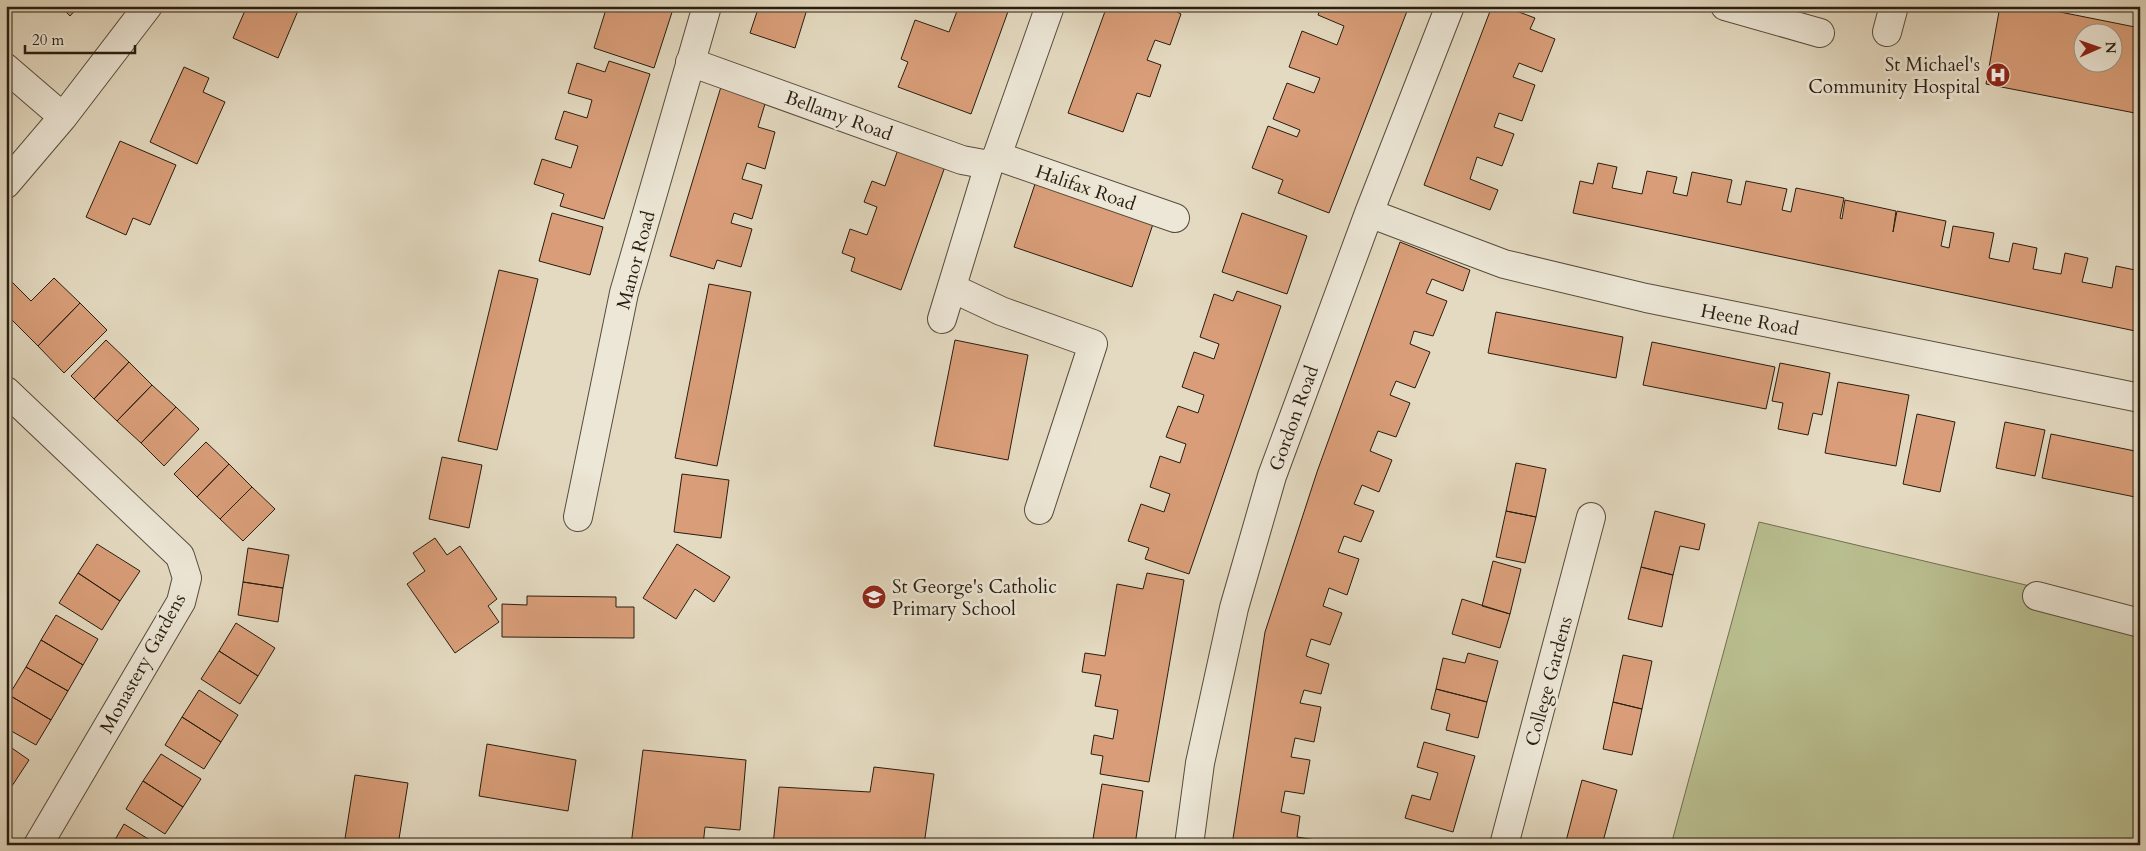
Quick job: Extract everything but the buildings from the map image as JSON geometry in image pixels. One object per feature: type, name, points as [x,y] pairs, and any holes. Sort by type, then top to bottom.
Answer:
[{"type":"street","points":[[6,184],[63,117],[148,6]]},
{"type":"street","name":"Manor Road","points":[[578,517],[624,293],[707,6]]},
{"type":"street","points":[[942,319],[993,160],[1050,6]]},
{"type":"street","name":"Gordon Road","points":[[1189,845],[1200,763],[1236,599],[1272,476],[1369,212],[1450,6]]},
{"type":"street","points":[[1725,6],[1820,33]]},
{"type":"street","points":[[1888,32],[1894,6]]},
{"type":"street","name":"Bellamy Road","points":[[690,62],[962,160],[993,160]]},
{"type":"street","points":[[6,68],[63,117]]},
{"type":"street","name":"Halifax Road","points":[[993,160],[1175,218]]},
{"type":"street","name":"Heene Road","points":[[1369,212],[1504,264],[1636,296],[2140,398]]},
{"type":"street","points":[[952,288],[1001,311],[1093,344],[1039,510]]},
{"type":"street","name":"Monastery Gardens","points":[[6,391],[180,556],[187,578],[181,602],[38,845]]},
{"type":"street","name":"College Gardens","points":[[1504,845],[1592,517]]},
{"type":"street","points":[[2037,596],[2140,622]]},
{"type":"green space","points":[[1759,522],[2140,612],[2140,845],[1671,845]]},
{"type":"place","name":"St Michael's Community Hospital","points":[[1998,75]]},
{"type":"place","name":"St George's Catholic Primary School","points":[[874,597]]}]
